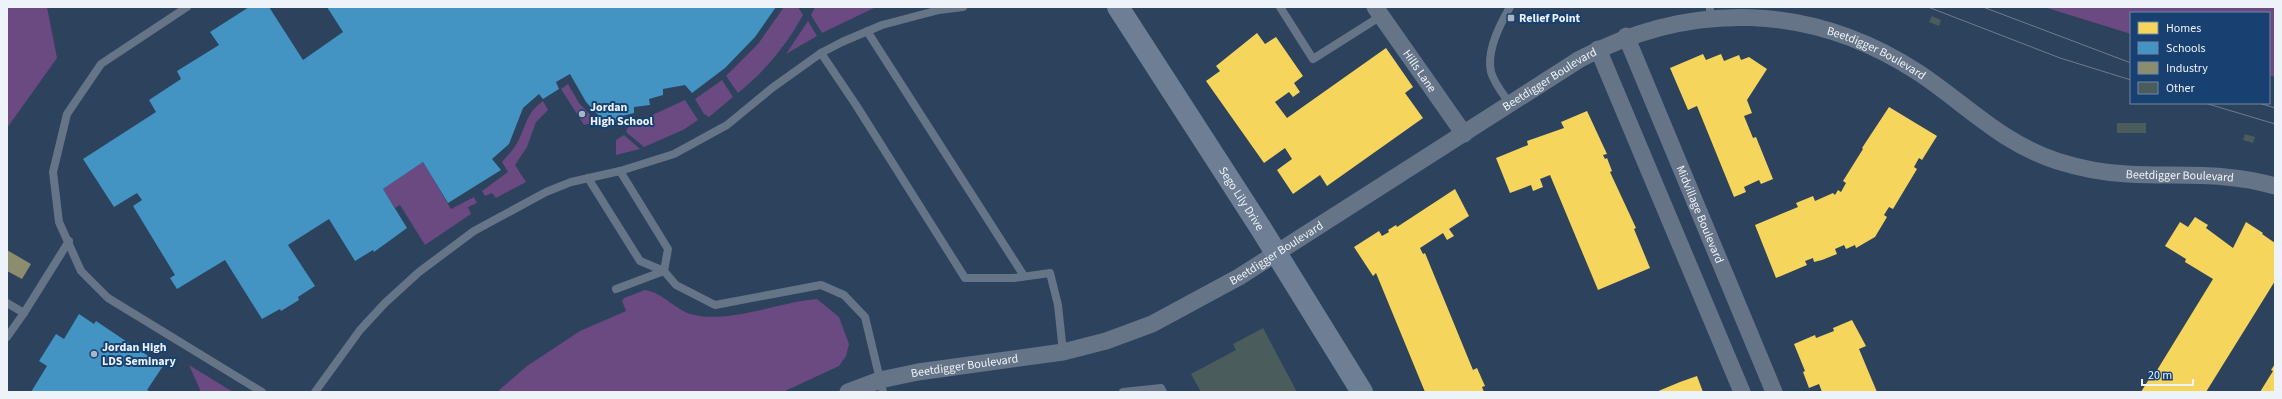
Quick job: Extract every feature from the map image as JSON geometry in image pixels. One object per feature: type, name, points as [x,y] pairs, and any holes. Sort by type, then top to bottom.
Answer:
[{"type":"main road","name":"Sego Lily Drive","points":[[1118,7],[1277,254],[1362,392]]},
{"type":"street","name":"Hills Lane","points":[[1378,11],[1464,134]]},
{"type":"street","name":"Beetdigger Boulevard","points":[[848,392],[881,386],[947,367],[1019,360],[1063,352],[1106,341],[1152,324],[1208,295],[1277,254],[1598,49],[1626,36],[1662,24],[1710,12],[1784,20],[1809,25],[1856,41],[1918,72],[1973,115],[2013,142],[2057,160],[2101,171],[2124,174],[2221,175],[2258,181],[2275,186]]},
{"type":"street","name":"Midvillage Boulevard","points":[[1626,36],[1774,392]]},
{"type":"street","points":[[1598,49],[1742,392]]},
{"type":"lane","points":[[187,7],[101,64],[67,114],[53,172],[59,222],[69,241],[81,271],[108,298],[262,392]]},
{"type":"lane","points":[[316,392],[360,330],[385,303],[419,272],[474,231],[501,215],[546,192],[588,178],[620,171],[674,154],[727,125],[772,88],[822,53],[866,31],[916,16],[963,7]]},
{"type":"lane","points":[[1280,7],[1313,59],[1378,11]]},
{"type":"lane","points":[[1510,7],[1497,34],[1490,65],[1494,79],[1510,104]]},
{"type":"lane","points":[[866,31],[1024,276]]},
{"type":"lane","points":[[822,53],[965,278],[1024,276],[1050,273],[1058,305],[1063,352]]},
{"type":"lane","points":[[620,171],[668,249],[664,271]]},
{"type":"lane","points":[[588,178],[640,261],[664,271],[676,285],[715,305],[821,285],[844,295],[865,317],[881,386]]},
{"type":"lane","points":[[7,337],[24,313],[69,241]]},
{"type":"lane","points":[[616,289],[664,271]]},
{"type":"lane","points":[[7,303],[24,313]]},
{"type":"lane","points":[[1123,392],[1161,388],[1163,392]]},
{"type":"shaded area","points":[[7,7],[47,7],[57,58],[7,128]]},
{"type":"shaded area","points":[[784,7],[798,7],[803,15],[782,48],[766,67],[738,93],[726,76],[758,44]]},
{"type":"shaded area","points":[[815,7],[874,8],[822,33],[811,15]]},
{"type":"shaded area","points":[[2044,7],[2275,7],[2275,77],[2270,75],[2270,12],[2130,12],[2130,34]]},
{"type":"shaded area","points":[[808,21],[817,36],[786,54]]},
{"type":"shaded area","points":[[722,80],[733,97],[709,117],[704,114],[695,99]]},
{"type":"shaded area","points":[[568,84],[579,103],[593,118],[592,123],[584,125],[561,89]]},
{"type":"shaded area","points":[[685,100],[698,120],[683,130],[644,147],[626,132],[630,123],[648,117]]},
{"type":"shaded area","points":[[543,101],[548,110],[536,122],[527,147],[515,165],[526,182],[496,198],[492,193],[485,196],[482,191],[508,172],[502,162],[516,144],[528,117]]},
{"type":"shaded area","points":[[624,135],[640,149],[616,155],[616,140]]},
{"type":"shaded area","points":[[423,162],[451,209],[474,197],[477,203],[468,207],[471,214],[425,245],[400,205],[395,208],[383,189]]},
{"type":"shaded area","points":[[645,290],[658,295],[688,313],[709,317],[740,314],[817,299],[839,317],[849,344],[846,356],[839,366],[783,392],[497,392],[527,366],[580,331],[626,311],[622,301],[624,298]]},
{"type":"shaded area","points":[[189,365],[233,392],[201,392]]},
{"type":"building: Homes","points":[[1257,33],[1265,44],[1276,37],[1303,76],[1294,83],[1300,92],[1293,97],[1289,92],[1275,102],[1287,118],[1386,48],[1413,87],[1405,93],[1423,118],[1327,186],[1320,175],[1293,194],[1277,170],[1292,159],[1285,148],[1264,163],[1206,81],[1220,71],[1216,66]]},
{"type":"building: Homes","points":[[1703,54],[1706,60],[1721,54],[1724,61],[1739,55],[1741,60],[1749,57],[1767,69],[1747,100],[1752,113],[1744,116],[1753,138],[1756,137],[1773,179],[1761,184],[1759,180],[1744,187],[1746,192],[1734,197],[1697,106],[1688,110],[1670,68]]},
{"type":"building: Homes","points":[[1889,107],[1937,136],[1922,160],[1919,158],[1914,167],[1917,169],[1893,209],[1889,207],[1884,215],[1887,217],[1875,237],[1856,248],[1855,245],[1846,249],[1844,245],[1835,249],[1837,254],[1822,260],[1814,262],[1813,258],[1805,261],[1807,265],[1776,278],[1755,225],[1798,207],[1796,203],[1813,196],[1815,201],[1833,193],[1835,195],[1838,190],[1841,192],[1846,183],[1843,181],[1863,149],[1862,148]]},
{"type":"building: Homes","points":[[1587,111],[1607,154],[1603,155],[1605,159],[1607,158],[1612,171],[1610,172],[1636,228],[1634,229],[1650,268],[1598,290],[1550,175],[1540,179],[1543,187],[1533,191],[1531,185],[1510,193],[1496,158],[1528,145],[1527,141],[1564,128],[1561,122]]},
{"type":"building: Homes","points":[[1455,189],[1469,216],[1449,229],[1454,236],[1447,240],[1443,233],[1420,248],[1423,254],[1425,253],[1473,370],[1477,368],[1485,386],[1482,387],[1484,392],[1425,392],[1376,273],[1373,276],[1354,247],[1379,231],[1382,236],[1389,232],[1388,230],[1396,225],[1397,227]]},
{"type":"building: Homes","points":[[2195,217],[2208,225],[2206,228],[2233,248],[2246,222],[2263,233],[2262,234],[2275,243],[2275,281],[2206,392],[2141,392],[2149,379],[2151,380],[2213,279],[2185,262],[2186,259],[2165,246],[2180,222],[2188,227]]},
{"type":"building: Homes","points":[[1852,320],[1866,346],[1859,349],[1877,392],[1822,392],[1819,384],[1809,388],[1803,372],[1805,371],[1794,344],[1815,335],[1816,338],[1834,331],[1833,328]]},
{"type":"building: Homes","points":[[2275,364],[2275,392],[2260,392],[2273,371],[2271,370]]},
{"type":"building: Homes","points":[[1697,376],[1703,392],[1656,392],[1680,382]]},
{"type":"building: Schools","points":[[249,7],[269,7],[303,60],[343,32],[327,7],[776,7],[755,37],[725,68],[692,93],[685,85],[663,89],[663,95],[649,99],[650,105],[634,107],[634,113],[622,116],[624,121],[608,125],[586,102],[570,74],[556,82],[559,89],[543,99],[539,94],[523,108],[509,144],[492,159],[501,170],[448,203],[423,162],[383,189],[407,228],[374,252],[373,250],[355,261],[329,219],[288,245],[315,286],[298,297],[299,300],[281,311],[280,309],[262,319],[225,260],[177,289],[170,278],[175,275],[133,206],[142,200],[137,193],[114,207],[83,159],[156,112],[149,100],[181,79],[177,71],[219,45],[210,32]]},
{"type":"building: Schools","name":"Jordan High LDS Seminary","points":[[79,314],[94,324],[96,321],[163,366],[147,390],[151,392],[31,392],[47,366],[39,361],[56,334],[64,339]]},
{"type":"building: Industry","points":[[7,250],[31,264],[22,279],[7,271]]},
{"type":"building: Other","points":[[1932,16],[1941,20],[1939,26],[1929,22]]},
{"type":"building: Other","points":[[2117,123],[2146,123],[2146,133],[2117,133]]},
{"type":"building: Other","points":[[2245,134],[2255,137],[2253,143],[2243,140]]},
{"type":"building: Other","points":[[1263,328],[1297,392],[1201,392],[1191,374],[1236,350],[1233,344]]},
{"type":"tram line","points":[[1928,7],[2060,58],[2130,80]]},
{"type":"tram line","points":[[1983,7],[2130,63]]},
{"type":"tram line","points":[[2208,104],[2275,124]]},
{"type":"tram line","points":[[2262,104],[2275,108]]},
{"type":"place","name":"Relief Point","points":[[1511,18]]},
{"type":"place","name":"Jordan High School","points":[[582,114]]},
{"type":"place","name":"Jordan High LDS Seminary","points":[[94,354]]}]
